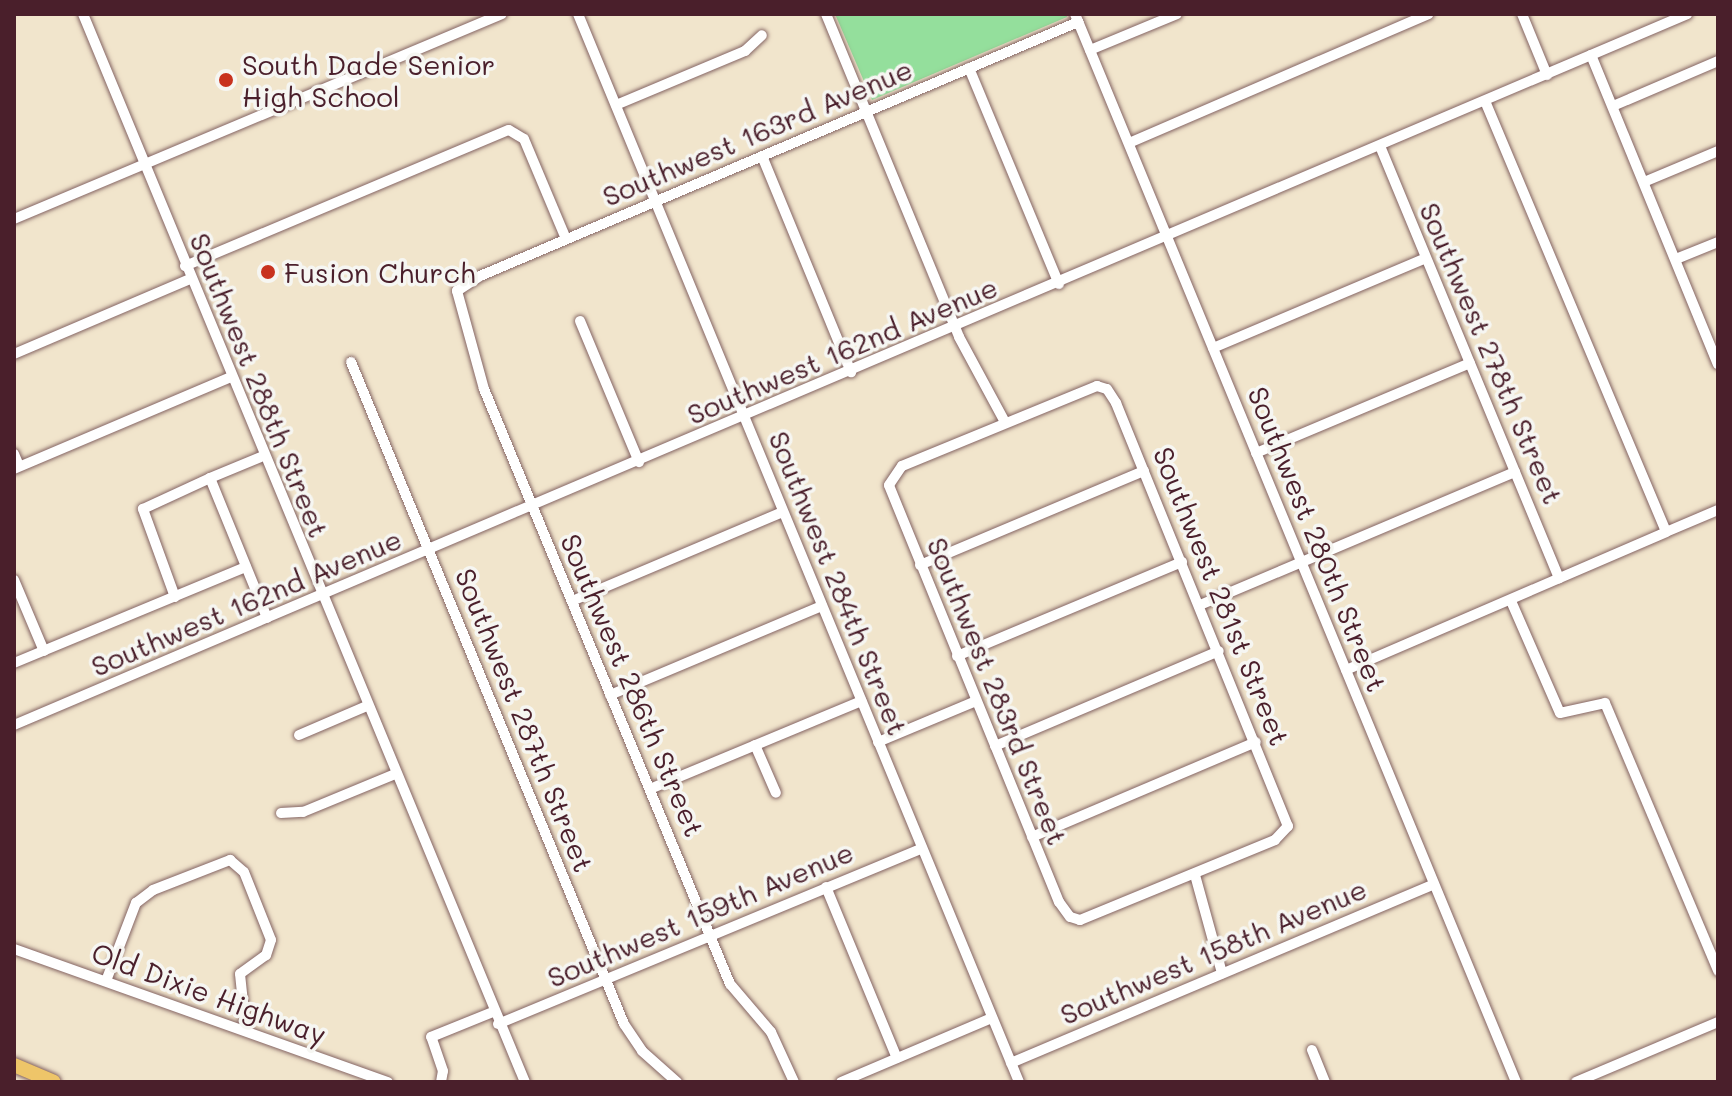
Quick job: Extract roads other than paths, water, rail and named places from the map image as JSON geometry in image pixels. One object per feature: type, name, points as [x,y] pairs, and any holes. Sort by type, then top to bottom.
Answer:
[{"type":"highway","points":[[14,1065],[54,1082]]},
{"type":"street","name":"Southwest 288th Street","points":[[83,14],[493,1012],[525,1082]]},
{"type":"street","points":[[14,219],[502,14]]},
{"type":"street","name":"Southwest 284th Street","points":[[578,14],[1019,1082]]},
{"type":"street","points":[[826,14],[956,328],[1005,422]]},
{"type":"street","points":[[1090,50],[1177,14]]},
{"type":"street","points":[[1129,143],[1428,14]]},
{"type":"street","points":[[1522,14],[1547,75]]},
{"type":"street","name":"Southwest 162nd Avenue","points":[[14,725],[956,328],[1687,14]]},
{"type":"street","name":"Southwest 163rd Avenue","points":[[457,291],[470,281],[969,68],[1077,18]]},
{"type":"street","name":"Southwest 280th Street","points":[[1077,18],[1516,1082]]},
{"type":"street","points":[[616,105],[745,51],[762,35]]},
{"type":"street","points":[[1591,55],[1676,259],[1713,335],[1718,364]]},
{"type":"street","points":[[1613,106],[1718,61]]},
{"type":"street","points":[[969,68],[1059,284]]},
{"type":"street","points":[[1485,101],[1666,532]]},
{"type":"street","points":[[185,266],[514,130],[524,139],[566,239]]},
{"type":"street","name":"Southwest 278th Street","points":[[1380,146],[1559,578]]},
{"type":"street","points":[[1644,182],[1718,151]]},
{"type":"street","points":[[762,156],[851,372]]},
{"type":"street","points":[[1676,259],[1718,242]]},
{"type":"street","points":[[1213,348],[1426,258]]},
{"type":"street","points":[[14,354],[190,279]]},
{"type":"street","name":"Southwest 286th Street","points":[[457,291],[479,378],[710,936],[735,994],[771,1032],[794,1082]]},
{"type":"street","points":[[580,321],[639,462]]},
{"type":"street","name":"Southwest 287th Street","points":[[351,362],[629,1033],[677,1082]]},
{"type":"street","points":[[1256,453],[1470,363]]},
{"type":"street","points":[[14,454],[16,468],[231,377]]},
{"type":"street","name":"Southwest 281st Street","points":[[1005,422],[1102,386],[1116,403],[1256,742],[1288,829],[1275,840],[1195,875]]},
{"type":"street","name":"Southwest 283rd Street","points":[[1005,422],[891,475],[891,494],[1059,902],[1074,920],[1091,918],[1195,875]]},
{"type":"street","points":[[175,597],[143,509],[263,456]]},
{"type":"street","points":[[920,565],[1144,471]]},
{"type":"street","points":[[1200,605],[1515,472]]},
{"type":"street","points":[[210,478],[267,618]]},
{"type":"street","points":[[1346,670],[1718,510]]},
{"type":"street","points":[[572,601],[783,512]]},
{"type":"street","points":[[957,656],[1182,562]]},
{"type":"street","points":[[14,663],[246,567]]},
{"type":"street","points":[[14,580],[44,651]]},
{"type":"street","points":[[1511,601],[1560,713],[1605,703],[1718,971]]},
{"type":"street","points":[[610,695],[822,606]]},
{"type":"street","points":[[995,746],[1219,651]]},
{"type":"street","points":[[650,789],[861,701]]},
{"type":"street","points":[[878,742],[976,701]]},
{"type":"street","points":[[299,735],[367,706]]},
{"type":"street","points":[[1032,837],[1256,742]]},
{"type":"street","points":[[755,745],[776,793]]},
{"type":"street","points":[[281,813],[303,812],[395,774]]},
{"type":"street","name":"Southwest 159th Avenue","points":[[498,1024],[922,848]]},
{"type":"street","points":[[106,981],[136,903],[220,862],[236,863],[271,940],[266,955],[240,974],[246,1031]]},
{"type":"street","points":[[1195,875],[1222,973]]},
{"type":"street","name":"Southwest 158th Avenue","points":[[1011,1063],[1434,884]]},
{"type":"street","points":[[826,887],[897,1058]]},
{"type":"street","name":"Old Dixie Highway","points":[[14,949],[388,1082]]},
{"type":"street","points":[[441,1082],[443,1071],[431,1037],[493,1012]]},
{"type":"street","points":[[841,1082],[992,1018]]},
{"type":"street","points":[[1576,1082],[1718,1022]]},
{"type":"street","points":[[1312,1050],[1325,1082]]},
{"type":"place","name":"South Dade Senior High School","points":[[226,80]]},
{"type":"place","name":"Fusion Church","points":[[268,272]]}]
